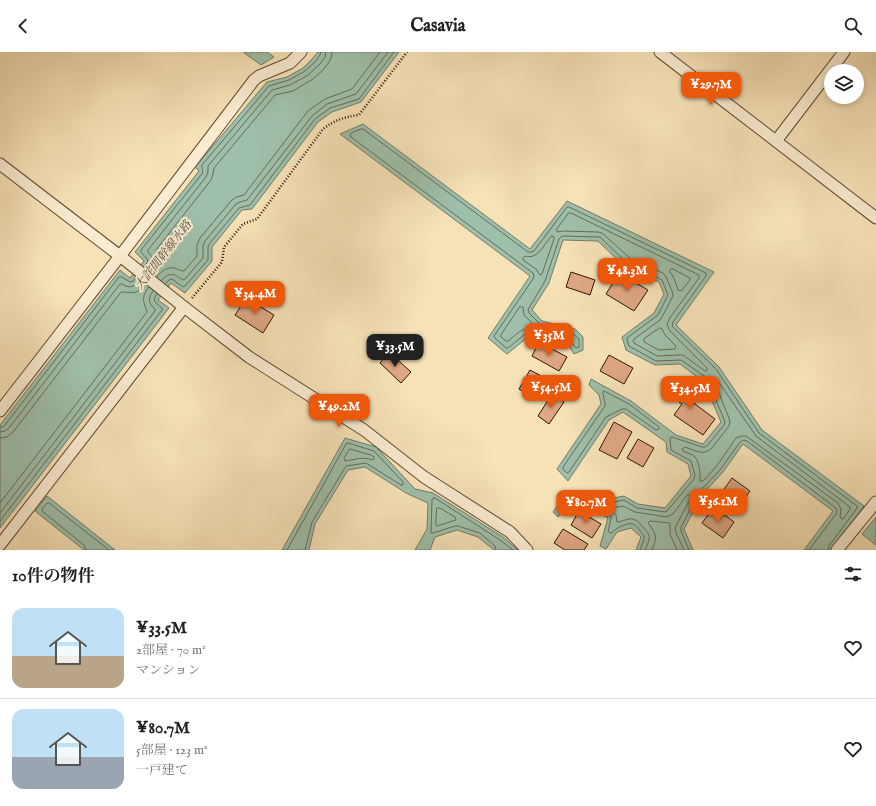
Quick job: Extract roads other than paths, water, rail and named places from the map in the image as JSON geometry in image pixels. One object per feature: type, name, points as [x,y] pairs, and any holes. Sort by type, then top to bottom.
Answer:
[{"type":"street","points":[[0,412],[254,80],[259,76],[290,63],[301,52]]},
{"type":"street","points":[[660,52],[876,218]]},
{"type":"street","points":[[776,141],[844,52]]},
{"type":"street","points":[[0,164],[249,357],[364,430],[424,477],[510,532],[527,550]]},
{"type":"street","points":[[0,545],[184,307]]},
{"type":"street","points":[[837,550],[876,502]]},
{"type":"water","points":[[243,52],[267,52],[274,57],[261,65]]},
{"type":"water","name":"大詫間幹線水路","points":[[318,52],[399,52],[361,102],[332,112],[318,122],[252,209],[242,210],[212,247],[212,261],[185,293],[171,283],[158,300],[169,308],[0,528],[0,425],[120,270],[130,278],[144,261],[135,252],[199,171],[195,167],[267,82],[287,77],[303,68]]},
{"type":"water","points":[[363,124],[530,249],[567,201],[714,272],[676,325],[719,367],[762,430],[864,506],[831,550],[804,550],[833,511],[743,444],[723,472],[702,495],[684,529],[693,550],[636,550],[641,537],[631,528],[617,532],[606,549],[600,546],[608,518],[582,504],[570,506],[558,517],[553,512],[564,496],[575,491],[608,499],[624,496],[638,504],[665,508],[691,476],[688,464],[667,452],[666,442],[623,412],[609,420],[568,481],[557,469],[601,404],[599,395],[589,385],[591,379],[631,401],[676,435],[703,444],[721,422],[704,382],[680,364],[655,365],[626,350],[622,337],[654,313],[664,294],[659,282],[625,267],[598,241],[563,240],[549,283],[532,310],[542,321],[575,329],[583,337],[583,350],[574,354],[569,346],[528,337],[507,354],[488,338],[530,276],[340,134]]},
{"type":"water","points":[[345,438],[376,447],[415,489],[433,493],[503,537],[518,550],[494,550],[478,537],[457,530],[435,537],[430,550],[415,550],[427,529],[428,503],[406,493],[365,467],[348,470],[315,524],[309,550],[282,550]]},
{"type":"water","points":[[47,496],[115,550],[84,550],[35,511]]},
{"type":"water","points":[[876,517],[876,545],[862,534]]}]
